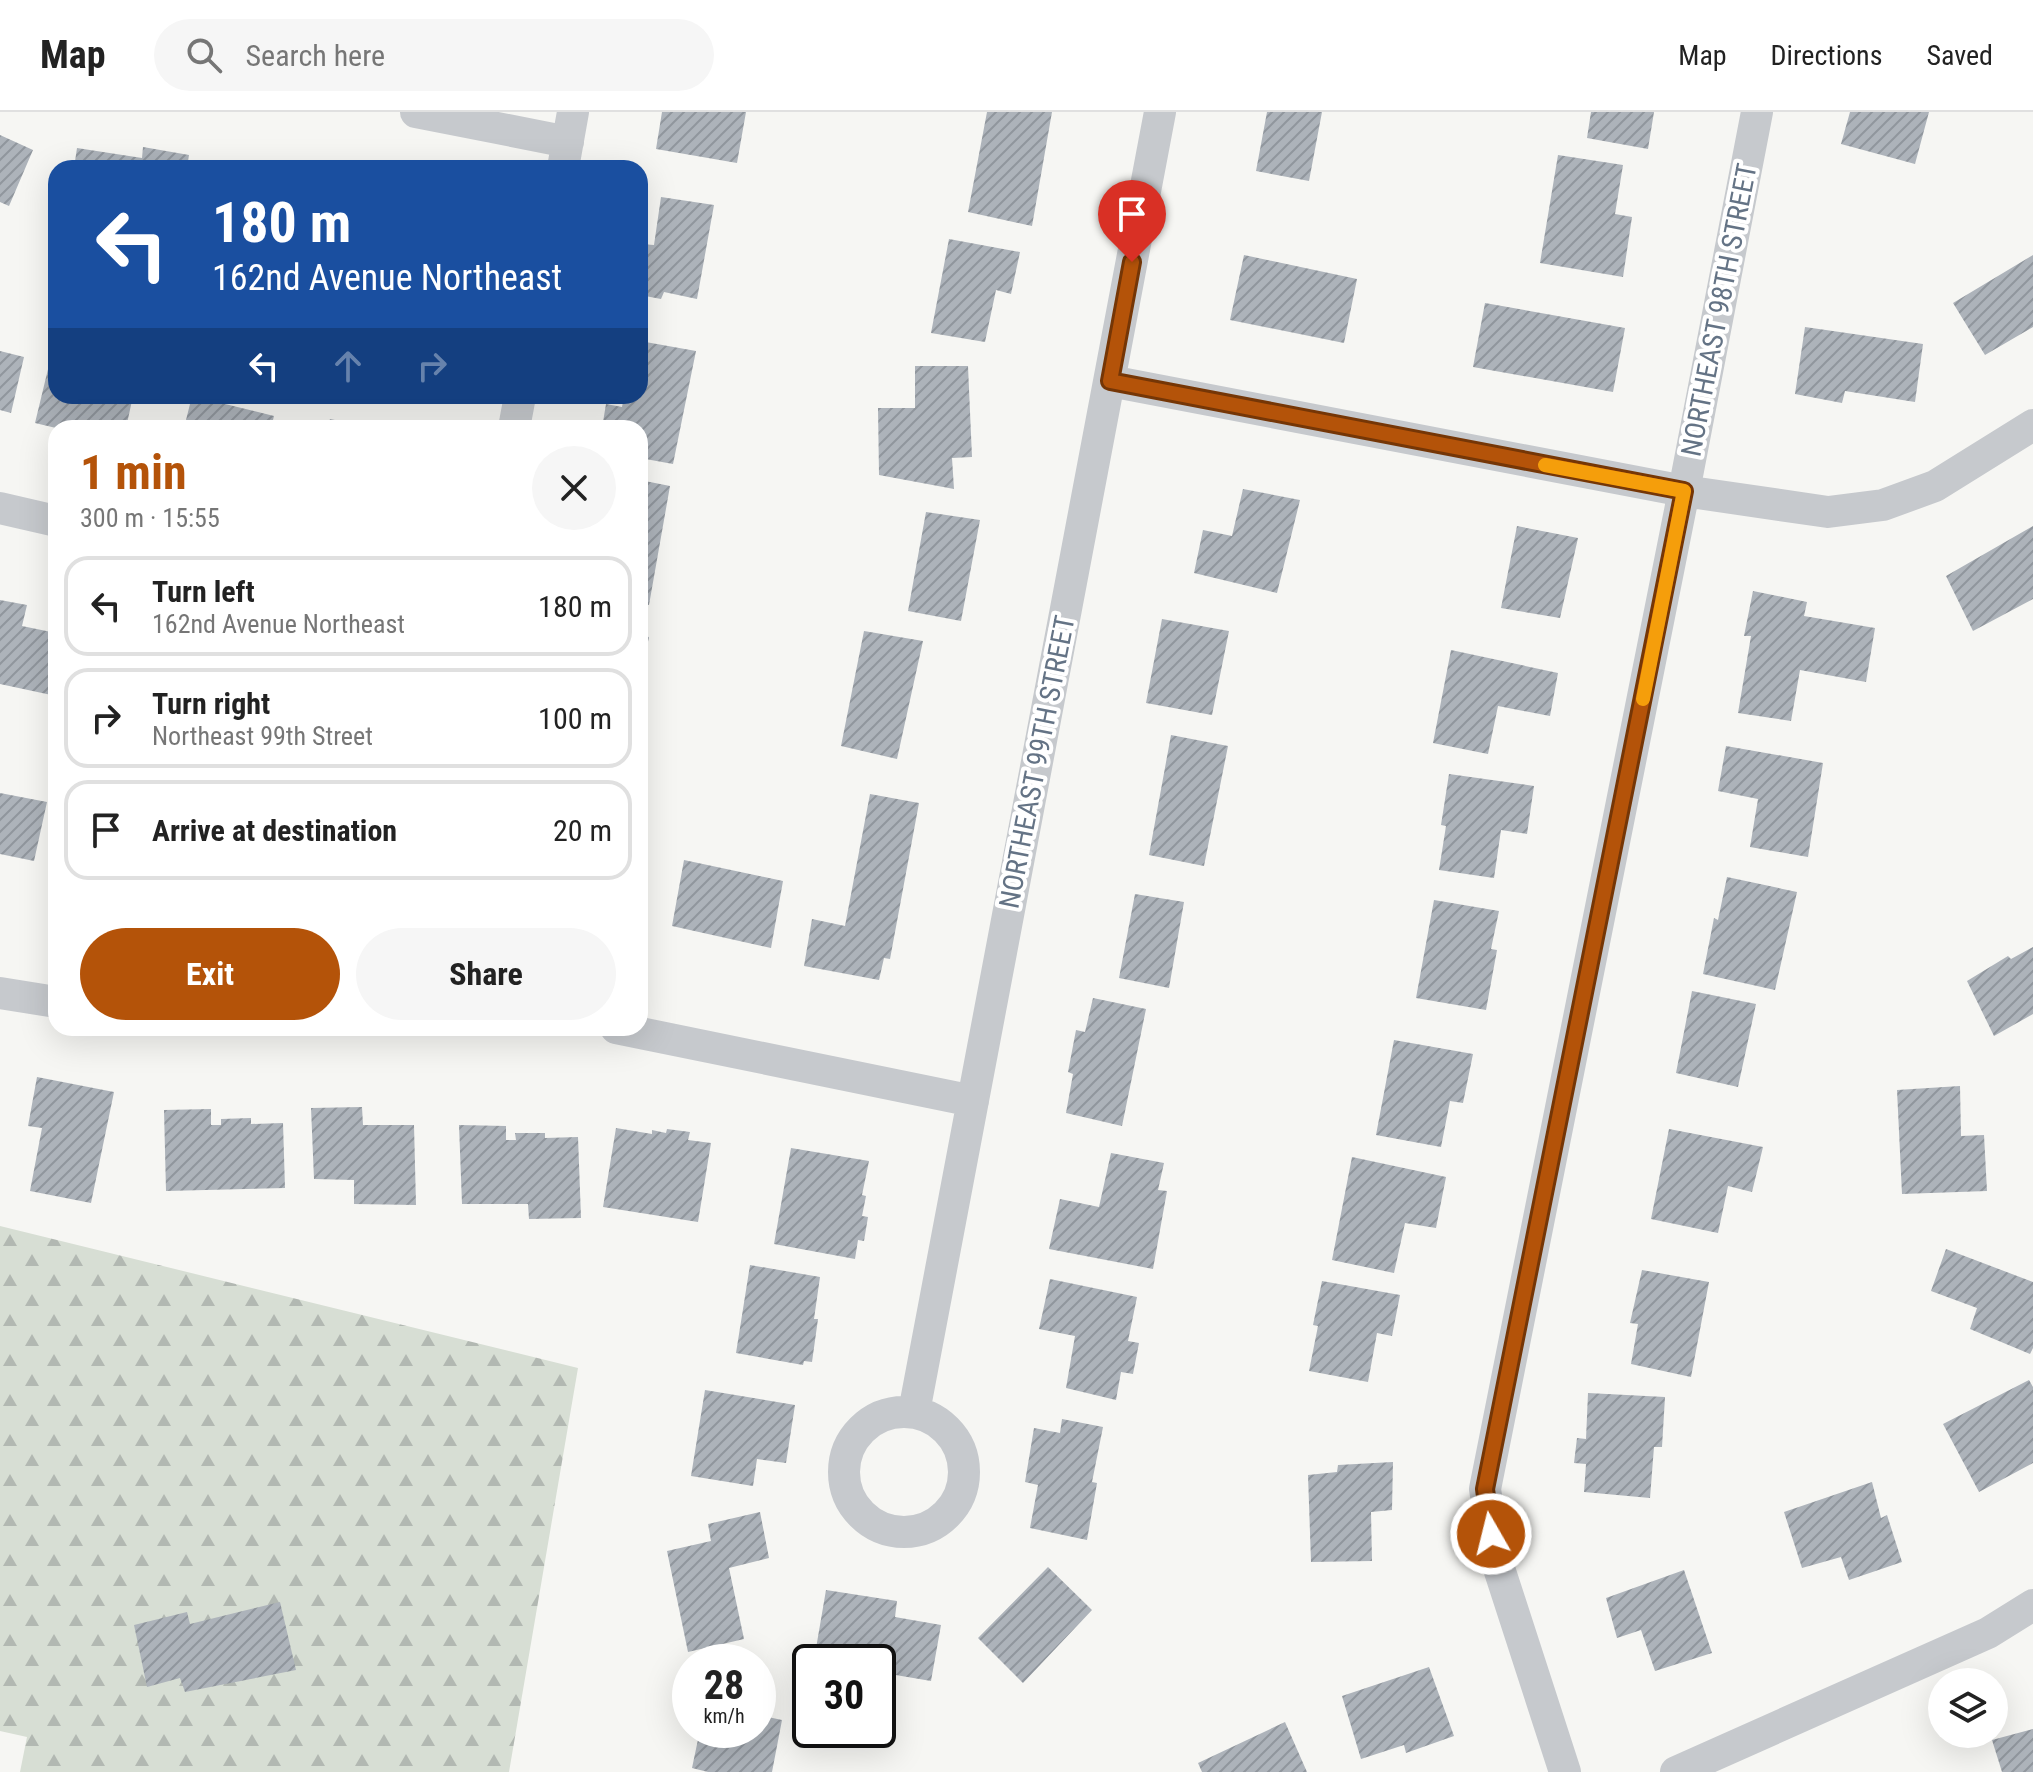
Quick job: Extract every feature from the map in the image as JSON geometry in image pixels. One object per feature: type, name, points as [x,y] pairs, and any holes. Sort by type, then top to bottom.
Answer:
[{"type":"street","points":[[416,112],[568,141]]},
{"type":"street","name":"NORTHEAST 99TH STREET","points":[[914,1412],[1160,112]]},
{"type":"street","name":"NORTHEAST 98TH STREET","points":[[1565,1772],[1495,1556],[1485,1489],[1757,112]]},
{"type":"street","points":[[1110,381],[1684,491],[1828,512],[1883,505],[1935,486],[2033,425]]},
{"type":"street","points":[[0,508],[48,519]]},
{"type":"street","points":[[0,993],[48,1001]]},
{"type":"street","points":[[648,1035],[973,1101]]},
{"type":"street","points":[[1676,1772],[1988,1633],[2033,1605]]},
{"type":"green space","points":[[0,1226],[578,1368],[509,1772],[20,1772],[27,1737],[0,1731]]},
{"type":"building","points":[[662,112],[746,112],[737,163],[656,149]]},
{"type":"building","points":[[987,112],[1052,112],[1032,226],[968,212]]},
{"type":"building","points":[[1267,112],[1322,112],[1309,181],[1256,171]]},
{"type":"building","points":[[1591,112],[1654,112],[1648,149],[1587,138]]},
{"type":"building","points":[[1850,112],[1929,112],[1915,164],[1841,144]]},
{"type":"building","points":[[0,135],[33,150],[9,206],[0,202]]},
{"type":"building","points":[[143,147],[189,155],[188,160],[75,160],[77,148],[142,158]]},
{"type":"building","points":[[1558,155],[1623,165],[1615,214],[1632,217],[1623,277],[1540,263]]},
{"type":"building","points":[[661,197],[714,205],[697,299],[664,292],[661,299],[648,297],[648,245],[654,245]]},
{"type":"building","points":[[949,239],[1020,252],[1011,294],[996,290],[985,342],[931,333]]},
{"type":"building","points":[[1244,255],[1357,279],[1344,343],[1230,320]]},
{"type":"building","points":[[2033,255],[2033,327],[1985,355],[1953,303]]},
{"type":"building","points":[[1485,303],[1625,328],[1613,392],[1473,367]]},
{"type":"building","points":[[1805,327],[1923,344],[1915,402],[1845,391],[1842,403],[1795,394]]},
{"type":"building","points":[[648,342],[696,351],[673,464],[648,459],[648,420],[603,420],[606,404],[622,407],[623,404],[648,404]]},
{"type":"building","points":[[0,351],[24,357],[11,413],[0,410]]},
{"type":"building","points":[[915,366],[968,366],[972,457],[952,458],[954,489],[879,475],[878,408],[915,408]]},
{"type":"building","points":[[48,369],[48,404],[131,404],[128,420],[48,420],[48,426],[35,423]]},
{"type":"building","points":[[190,404],[225,404],[274,416],[273,420],[186,420]]},
{"type":"building","points":[[648,482],[670,486],[648,605]]},
{"type":"building","points":[[1243,489],[1300,500],[1277,593],[1194,573],[1203,530],[1232,536]]},
{"type":"building","points":[[926,512],[980,520],[961,621],[908,611]]},
{"type":"building","points":[[1517,526],[1578,538],[1560,618],[1501,608]]},
{"type":"building","points":[[2033,526],[2033,599],[1973,631],[1946,576]]},
{"type":"building","points":[[1753,591],[1807,602],[1804,616],[1875,628],[1866,682],[1800,670],[1791,721],[1738,713],[1751,636],[1744,636]]},
{"type":"building","points":[[0,600],[27,605],[22,626],[48,631],[48,694],[0,684]]},
{"type":"building","points":[[1162,619],[1229,631],[1212,715],[1146,703]]},
{"type":"building","points":[[864,631],[923,641],[897,759],[841,746]]},
{"type":"building","points":[[1451,650],[1558,673],[1550,716],[1498,706],[1488,754],[1433,743]]},
{"type":"building","points":[[1171,735],[1228,746],[1204,866],[1149,855]]},
{"type":"building","points":[[1726,746],[1823,763],[1808,857],[1750,847],[1758,799],[1718,791]]},
{"type":"building","points":[[1449,774],[1534,786],[1527,834],[1501,830],[1494,878],[1439,870],[1446,826],[1441,825]]},
{"type":"building","points":[[0,793],[47,802],[34,861],[0,854]]},
{"type":"building","points":[[870,794],[919,803],[890,959],[884,958],[879,980],[804,966],[812,919],[845,926]]},
{"type":"building","points":[[684,860],[783,881],[771,948],[672,926]]},
{"type":"building","points":[[1727,877],[1797,892],[1775,990],[1703,974],[1714,918],[1718,920]]},
{"type":"building","points":[[1135,894],[1184,902],[1169,988],[1119,978]]},
{"type":"building","points":[[1434,900],[1499,911],[1491,949],[1497,950],[1486,1010],[1416,998]]},
{"type":"building","points":[[2033,947],[2033,1014],[1994,1036],[1967,981],[2008,956],[2011,959]]},
{"type":"building","points":[[1692,991],[1756,1004],[1738,1087],[1676,1073]]},
{"type":"building","points":[[1093,998],[1146,1009],[1122,1126],[1066,1113],[1073,1074],[1068,1072],[1076,1030],[1085,1032]]},
{"type":"building","points":[[1394,1040],[1473,1054],[1463,1103],[1450,1101],[1441,1147],[1376,1135]]},
{"type":"building","points":[[37,1077],[114,1092],[91,1203],[30,1191],[42,1128],[28,1126]]},
{"type":"building","points":[[1960,1086],[1961,1136],[1984,1135],[1987,1191],[1902,1194],[1897,1090]]},
{"type":"building","points":[[362,1107],[363,1125],[414,1125],[416,1205],[354,1204],[354,1180],[314,1179],[311,1108]]},
{"type":"building","points":[[211,1109],[211,1125],[221,1125],[221,1119],[251,1118],[251,1124],[283,1123],[285,1188],[166,1191],[164,1110]]},
{"type":"building","points":[[459,1125],[506,1126],[506,1140],[516,1140],[515,1133],[545,1133],[545,1138],[578,1137],[581,1218],[529,1219],[528,1204],[462,1204]]},
{"type":"building","points":[[616,1128],[652,1134],[652,1130],[666,1133],[667,1129],[690,1132],[688,1140],[711,1143],[698,1222],[603,1207]]},
{"type":"building","points":[[1669,1129],[1763,1147],[1752,1192],[1728,1186],[1718,1233],[1651,1219]]},
{"type":"building","points":[[791,1148],[869,1161],[862,1195],[866,1196],[862,1216],[868,1217],[864,1241],[858,1240],[855,1259],[774,1244]]},
{"type":"building","points":[[1111,1153],[1164,1163],[1158,1190],[1167,1191],[1153,1269],[1049,1249],[1060,1199],[1099,1207]]},
{"type":"building","points":[[1352,1157],[1446,1177],[1436,1228],[1405,1223],[1394,1273],[1332,1260]]},
{"type":"building","points":[[1946,1249],[2033,1282],[2033,1348],[2030,1354],[1970,1329],[1977,1308],[1931,1291]]},
{"type":"building","points":[[750,1265],[820,1277],[812,1362],[804,1361],[803,1365],[736,1353]]},
{"type":"building","points":[[1642,1270],[1709,1282],[1691,1377],[1631,1364],[1638,1324],[1630,1323]]},
{"type":"building","points":[[1050,1279],[1137,1297],[1128,1341],[1139,1343],[1133,1374],[1121,1372],[1116,1400],[1066,1388],[1075,1336],[1039,1329]]},
{"type":"building","points":[[1322,1281],[1400,1295],[1392,1336],[1377,1333],[1368,1382],[1309,1371],[1318,1326],[1313,1325]]},
{"type":"building","points":[[2029,1380],[2033,1387],[2033,1463],[1979,1492],[1943,1424]]},
{"type":"building","points":[[705,1390],[795,1405],[786,1463],[757,1459],[753,1486],[691,1476]]},
{"type":"building","points":[[1588,1393],[1665,1397],[1662,1447],[1654,1447],[1650,1498],[1584,1492],[1586,1464],[1574,1463],[1577,1438],[1586,1439]]},
{"type":"building","points":[[1062,1419],[1103,1427],[1092,1482],[1097,1483],[1087,1540],[1030,1528],[1038,1485],[1025,1482],[1034,1428],[1060,1433]]},
{"type":"building","points":[[1393,1462],[1392,1510],[1371,1512],[1372,1561],[1311,1562],[1308,1475],[1337,1472],[1338,1465]]},
{"type":"building","points":[[1872,1482],[1881,1518],[1887,1515],[1902,1562],[1849,1580],[1841,1557],[1802,1568],[1784,1512]]},
{"type":"building","points":[[760,1512],[769,1558],[729,1568],[744,1639],[722,1644],[686,1644],[667,1551],[711,1541],[708,1524]]},
{"type":"building","points":[[1048,1567],[1092,1610],[1023,1683],[978,1638]]},
{"type":"building","points":[[1684,1570],[1712,1653],[1655,1671],[1641,1630],[1617,1638],[1606,1598]]},
{"type":"building","points":[[826,1590],[897,1601],[895,1617],[941,1625],[931,1681],[896,1675],[896,1644],[817,1644]]},
{"type":"building","points":[[280,1602],[296,1670],[185,1692],[180,1678],[147,1687],[134,1625],[187,1612],[190,1624]]},
{"type":"building","points":[[1429,1667],[1454,1736],[1406,1753],[1404,1745],[1361,1759],[1342,1696]]},
{"type":"building","points":[[776,1719],[782,1720],[772,1772],[708,1772],[692,1768],[696,1748],[776,1748]]},
{"type":"building","points":[[1285,1722],[1307,1772],[1202,1772],[1198,1763]]},
{"type":"building","points":[[2033,1729],[2033,1772],[2002,1772],[1994,1748],[2008,1748],[2008,1736]]},
{"type":"slow traffic","points":[[1545,465],[1684,491],[1643,699]]},
{"type":"route","points":[[1132,262],[1110,381],[1684,491],[1485,1489],[1491,1534]]}]
